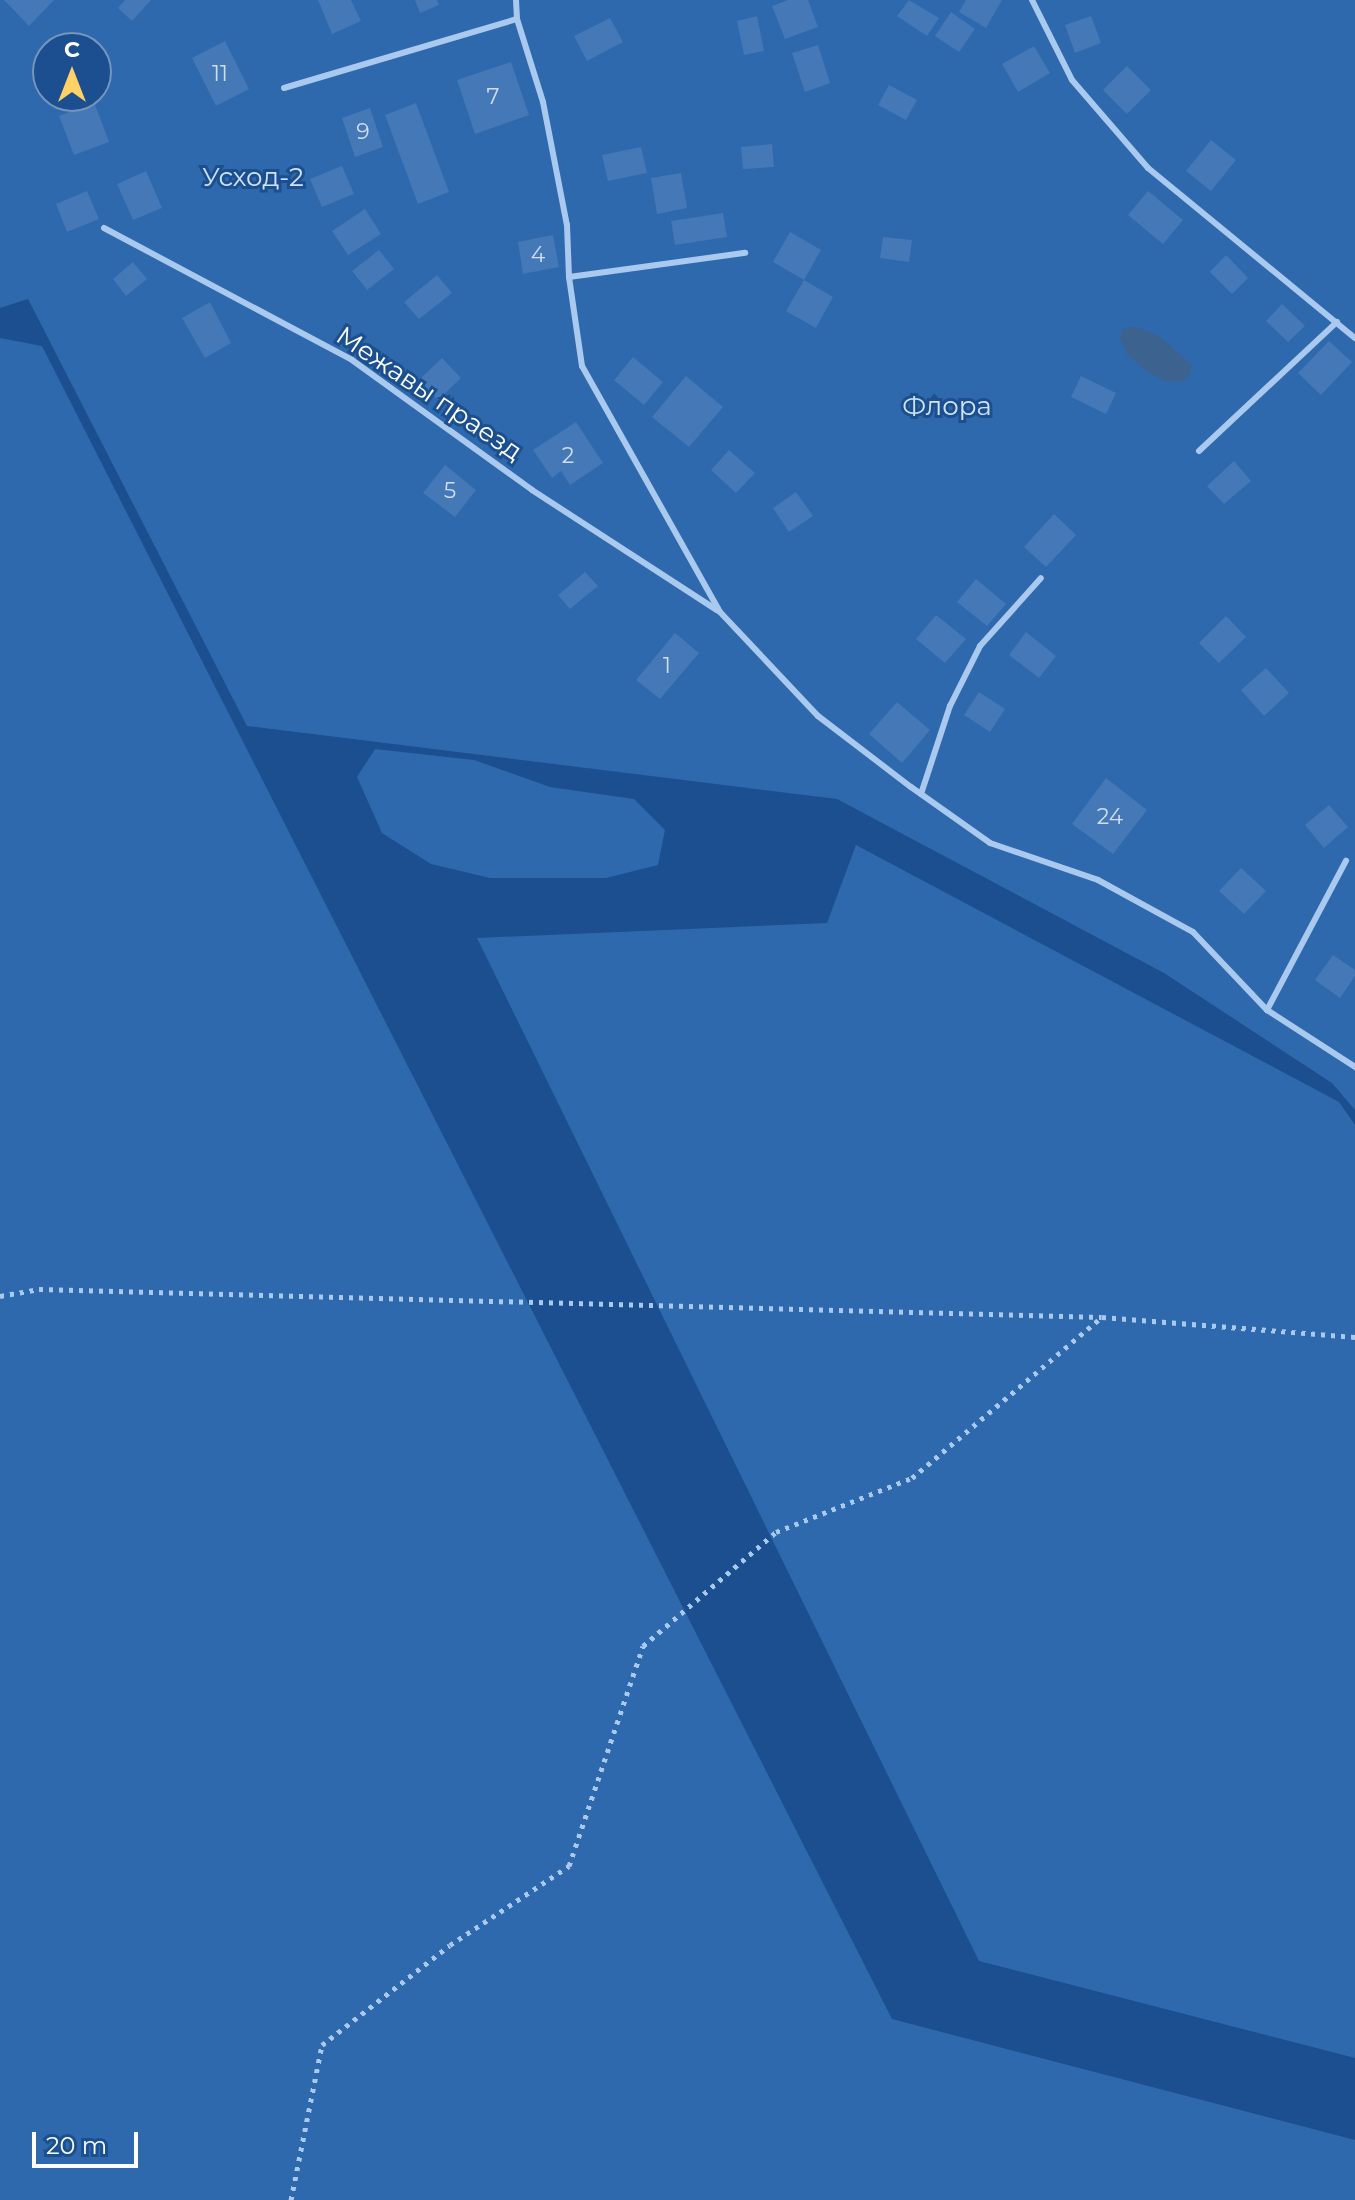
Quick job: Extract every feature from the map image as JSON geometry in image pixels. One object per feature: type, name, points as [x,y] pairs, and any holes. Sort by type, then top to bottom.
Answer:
[{"type":"lane","points":[[516,0],[517,19],[543,102],[567,225],[569,277],[582,366],[720,612],[818,716],[921,794],[990,843],[1098,880],[1193,932],[1267,1010],[1355,1067]]},
{"type":"lane","points":[[1032,0],[1072,80],[1148,168],[1355,338]]},
{"type":"lane","points":[[284,88],[517,19]]},
{"type":"lane","name":"Межавы праезд","points":[[104,228],[352,360],[532,490],[720,612]]},
{"type":"lane","points":[[569,277],[745,253]]},
{"type":"lane","points":[[1199,451],[1337,322]]},
{"type":"lane","points":[[921,794],[950,706],[980,646],[1041,578]]},
{"type":"lane","points":[[1267,1010],[1346,861]]},
{"type":"path","points":[[0,1296],[39,1289],[1102,1317],[1355,1337]]},
{"type":"path","points":[[291,2200],[322,2045],[450,1945],[569,1866],[643,1646],[776,1532],[912,1478],[1102,1317]]},
{"type":"green space","name":"Флора","points":[[0,0],[1355,0],[1355,1110],[1332,1083],[1164,973],[837,799],[247,726],[28,299],[0,308]]},
{"type":"green space","points":[[0,338],[42,346],[892,2019],[1355,2140],[1355,2200],[0,2200]]},
{"type":"green space","points":[[375,749],[474,760],[550,787],[634,799],[665,830],[658,865],[606,878],[490,878],[431,864],[382,833],[357,777]]},
{"type":"green space","points":[[856,845],[1339,1102],[1355,1125],[1355,2058],[979,1961],[477,938],[827,923]]},
{"type":"shaded area","points":[[1134,326],[1158,335],[1192,365],[1190,375],[1182,382],[1164,381],[1145,370],[1127,354],[1120,338],[1122,329]]},
{"type":"building","points":[[4,0],[54,0],[29,26]]},
{"type":"building","points":[[125,0],[151,0],[132,21],[118,8]]},
{"type":"building","points":[[318,0],[351,0],[361,21],[332,34]]},
{"type":"building","points":[[415,0],[437,0],[439,5],[420,13]]},
{"type":"building","points":[[788,0],[808,0],[818,27],[785,39],[772,6]]},
{"type":"building","points":[[909,0],[939,18],[927,36],[897,16]]},
{"type":"building","points":[[966,0],[1002,0],[986,28],[959,12]]},
{"type":"building","points":[[951,12],[975,29],[959,52],[935,36]]},
{"type":"building","points":[[757,16],[764,51],[744,55],[737,21]]},
{"type":"building","points":[[1091,16],[1101,43],[1075,53],[1065,25]]},
{"type":"building","points":[[610,18],[623,42],[587,61],[574,36]]},
{"type":"building","points":[[225,41],[249,89],[216,106],[192,58]]},
{"type":"building","points":[[818,45],[830,83],[805,92],[792,53]]},
{"type":"building","points":[[1034,46],[1050,73],[1018,92],[1002,64]]},
{"type":"building","points":[[511,62],[529,115],[475,134],[457,80]]},
{"type":"building","points":[[1127,66],[1151,90],[1127,114],[1103,90]]},
{"type":"building","points":[[889,85],[917,100],[906,120],[878,105]]},
{"type":"building","points":[[416,103],[449,192],[418,204],[385,115]]},
{"type":"building","points":[[370,108],[383,147],[355,157],[342,118]]},
{"type":"building","points":[[69,112],[98,112],[109,142],[74,155],[59,116]]},
{"type":"building","points":[[1211,140],[1236,160],[1211,191],[1186,171]]},
{"type":"building","points":[[772,144],[774,167],[743,169],[741,147]]},
{"type":"building","points":[[641,147],[647,173],[608,181],[602,155]]},
{"type":"building","points":[[342,166],[354,194],[322,207],[310,179]]},
{"type":"building","points":[[146,171],[162,208],[133,220],[117,184]]},
{"type":"building","points":[[681,173],[687,208],[657,214],[651,178]]},
{"type":"building","points":[[87,191],[99,219],[67,232],[56,204]]},
{"type":"building","points":[[1148,191],[1183,220],[1163,244],[1128,215]]},
{"type":"building","points":[[365,209],[381,234],[348,255],[332,231]]},
{"type":"building","points":[[723,213],[727,237],[675,245],[671,221]]},
{"type":"building","points":[[790,232],[821,250],[804,280],[773,262]]},
{"type":"building","points":[[553,235],[559,267],[523,274],[518,242]]},
{"type":"building","points":[[883,237],[912,240],[909,262],[880,258]]},
{"type":"building","points":[[379,250],[394,269],[367,290],[352,271]]},
{"type":"building","points":[[1226,255],[1248,278],[1232,294],[1210,272]]},
{"type":"building","points":[[133,262],[147,279],[126,296],[113,279]]},
{"type":"building","points":[[437,275],[452,293],[419,319],[404,302]]},
{"type":"building","points":[[804,280],[833,297],[816,328],[786,311]]},
{"type":"building","points":[[210,302],[231,343],[205,358],[182,318]]},
{"type":"building","points":[[1282,304],[1305,326],[1288,342],[1266,321]]},
{"type":"building","points":[[1329,341],[1352,362],[1321,395],[1298,373]]},
{"type":"building","points":[[633,357],[663,382],[644,405],[614,380]]},
{"type":"building","points":[[442,358],[461,378],[438,400],[419,380]]},
{"type":"building","points":[[686,376],[723,407],[689,447],[652,417]]},
{"type":"building","points":[[1081,376],[1116,393],[1106,414],[1071,397]]},
{"type":"building","points":[[576,422],[603,463],[570,485],[561,471],[552,478],[533,450]]},
{"type":"building","points":[[729,450],[755,473],[736,493],[711,470]]},
{"type":"building","points":[[1234,461],[1251,481],[1224,504],[1207,486]]},
{"type":"building","points":[[445,465],[476,490],[455,517],[423,493]]},
{"type":"building","points":[[796,492],[813,516],[789,532],[773,508]]},
{"type":"building","points":[[1054,514],[1076,535],[1046,567],[1024,547]]},
{"type":"building","points":[[585,572],[598,586],[570,609],[558,595]]},
{"type":"building","points":[[976,579],[1006,604],[987,626],[957,602]]},
{"type":"building","points":[[936,615],[966,639],[945,663],[916,639]]},
{"type":"building","points":[[1226,616],[1246,637],[1219,663],[1199,643]]},
{"type":"building","points":[[1026,632],[1056,656],[1039,678],[1009,655]]},
{"type":"building","points":[[675,633],[699,653],[660,699],[636,680]]},
{"type":"building","points":[[1266,668],[1289,693],[1264,716],[1241,690]]},
{"type":"building","points":[[979,692],[1005,709],[990,732],[964,715]]},
{"type":"building","points":[[897,702],[930,730],[902,763],[869,734]]},
{"type":"building","points":[[1106,778],[1147,810],[1113,854],[1072,824]]},
{"type":"building","points":[[1329,805],[1348,827],[1324,848],[1305,825]]},
{"type":"building","points":[[1241,868],[1266,891],[1244,914],[1219,891]]},
{"type":"building","points":[[1333,955],[1355,970],[1355,976],[1340,998],[1315,980]]},
{"type":"park label","name":"Усход-2","points":[[253,178]]}]
